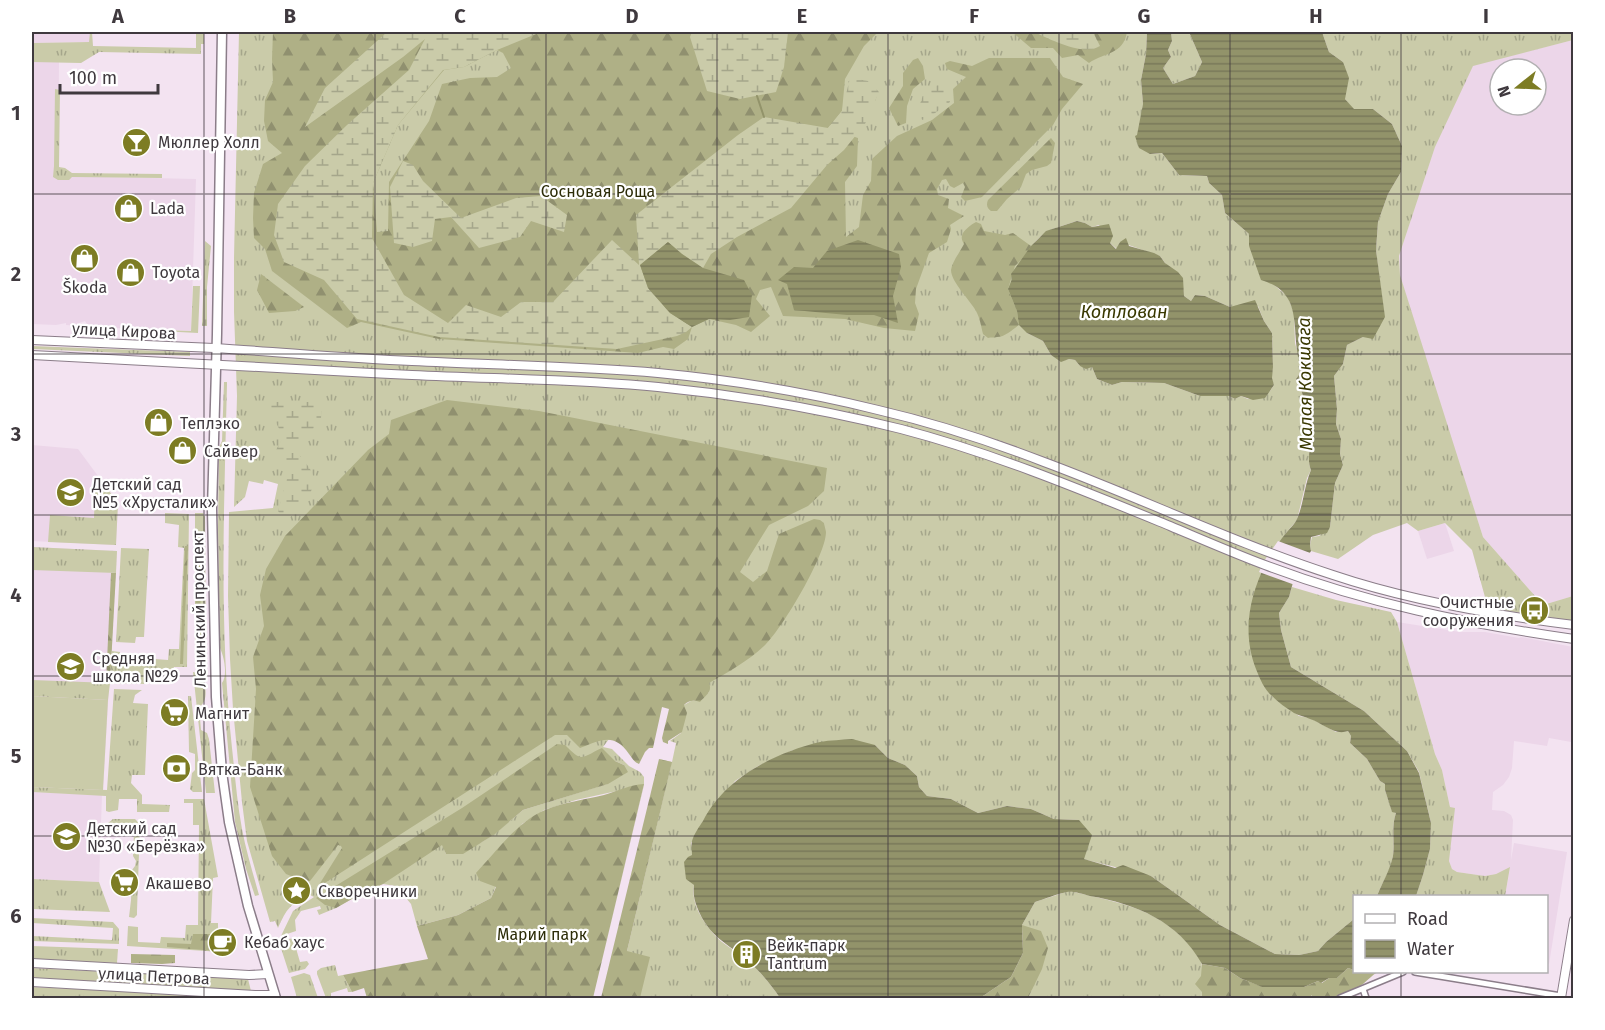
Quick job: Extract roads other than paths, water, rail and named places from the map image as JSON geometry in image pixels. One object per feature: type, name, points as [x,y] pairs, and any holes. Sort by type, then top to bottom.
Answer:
[{"type":"main road","name":"Ленинский проспект","points":[[222,32],[212,535],[218,723],[229,822],[248,906],[275,997]]},
{"type":"main road","name":"улица Кирова","points":[[32,340],[658,373],[786,390],[878,410],[969,435],[1048,463],[1265,551],[1360,584],[1478,610],[1574,625]]},
{"type":"main road","name":"улица Кирова","points":[[32,355],[413,375],[598,382],[704,392],[784,403],[884,425],[956,445],[1044,476],[1261,564],[1356,596],[1477,623],[1574,639]]},
{"type":"main road","points":[[1561,998],[1574,920]]},
{"type":"main road","name":"улица Петрова","points":[[32,963],[249,975],[268,974]]},
{"type":"main road","name":"улица Петрова","points":[[32,982],[275,997]]},
{"type":"street","points":[[1340,999],[1401,973]]},
{"type":"street","points":[[1421,973],[1561,998]]},
{"type":"street","points":[[1363,989],[1366,999]]},
{"type":"water","name":"Малая Кокшага","points":[[1147,32],[1171,32],[1172,41],[1168,50],[1171,57],[1163,68],[1173,84],[1195,76],[1202,62],[1189,32],[1322,32],[1329,52],[1343,62],[1349,78],[1345,99],[1354,109],[1373,109],[1392,124],[1402,146],[1401,172],[1388,194],[1378,222],[1376,250],[1385,317],[1373,339],[1363,337],[1347,345],[1343,364],[1334,376],[1336,424],[1341,439],[1340,454],[1343,465],[1335,483],[1330,527],[1327,533],[1311,537],[1311,551],[1294,579],[1289,597],[1279,613],[1291,667],[1364,711],[1407,751],[1419,773],[1431,823],[1430,849],[1416,895],[1377,895],[1393,856],[1396,813],[1392,812],[1385,784],[1380,781],[1367,759],[1350,743],[1351,736],[1348,731],[1338,732],[1296,714],[1282,705],[1267,690],[1256,669],[1249,642],[1249,615],[1255,589],[1270,555],[1297,519],[1311,470],[1308,417],[1305,401],[1296,379],[1302,370],[1298,356],[1294,317],[1285,295],[1276,286],[1261,280],[1249,246],[1249,234],[1225,213],[1222,195],[1209,183],[1207,176],[1179,175],[1162,153],[1150,154],[1139,148],[1135,136],[1143,104],[1141,80]]},
{"type":"water","name":"Котлован","points":[[1077,221],[1092,227],[1109,224],[1113,236],[1110,243],[1116,249],[1126,238],[1129,246],[1160,256],[1183,278],[1184,296],[1191,301],[1195,295],[1205,296],[1230,307],[1255,300],[1272,333],[1274,385],[1265,398],[1253,400],[1241,396],[1235,399],[1229,396],[1200,396],[1164,383],[1122,382],[1112,385],[1097,379],[1092,367],[1086,369],[1075,360],[1069,359],[1061,362],[1051,355],[1043,341],[1027,333],[1019,325],[1017,311],[1008,289],[1012,279],[1011,274],[1031,246],[1046,231]]},
{"type":"water","points":[[858,240],[899,254],[901,267],[893,296],[898,323],[874,315],[794,310],[787,284],[778,280],[794,267],[813,268],[827,251]]},
{"type":"water","points":[[668,242],[703,268],[744,280],[752,295],[749,317],[730,320],[709,319],[692,327],[670,313],[648,288],[640,265]]},
{"type":"water","points":[[852,739],[875,745],[888,758],[905,765],[917,776],[919,787],[927,796],[951,799],[978,813],[1007,806],[1031,809],[1054,819],[1079,820],[1092,835],[1084,859],[1115,868],[1123,865],[1151,876],[1220,925],[1275,954],[1299,955],[1318,951],[1353,920],[1353,970],[1348,968],[1337,978],[1329,978],[1321,983],[1318,981],[1304,987],[1262,987],[1240,978],[1225,968],[1202,964],[1181,936],[1154,917],[1107,899],[1069,892],[1035,902],[1022,925],[1023,953],[1011,977],[980,998],[780,998],[757,970],[719,939],[707,926],[696,904],[694,885],[686,879],[684,862],[692,855],[693,838],[697,831],[712,806],[724,792],[769,760],[820,742]]},
{"type":"waterway","points":[[757,96],[764,117]]},
{"type":"place","name":"Мюллер Холл","points":[[137,142]]},
{"type":"place","name":"Lada","points":[[129,208]]},
{"type":"place","name":"Škoda","points":[[85,259]]},
{"type":"place","name":"Toyota","points":[[131,272]]},
{"type":"place","name":"Теплэко","points":[[159,423]]},
{"type":"place","name":"Сайвер","points":[[183,451]]},
{"type":"place","name":"Детский сад №5 «Хрусталик»","points":[[71,493]]},
{"type":"place","name":"Очистные сооружения","points":[[1535,611]]},
{"type":"place","name":"Средняя школа №29","points":[[71,667]]},
{"type":"place","name":"Магнит","points":[[174,713]]},
{"type":"place","name":"Вятка-Банк","points":[[177,769]]},
{"type":"place","name":"Детский сад №30 «Берёзка»","points":[[66,837]]},
{"type":"place","name":"Акашево","points":[[125,883]]},
{"type":"place","name":"Скворечники","points":[[297,891]]},
{"type":"place","name":"Кебаб хаус","points":[[223,942]]},
{"type":"place","name":"Вейк-парк Tantrum","points":[[746,954]]},
{"type":"park label","name":"Сосновая Роща","points":[[598,191]]},
{"type":"park label","name":"Марий парк","points":[[542,934]]}]
